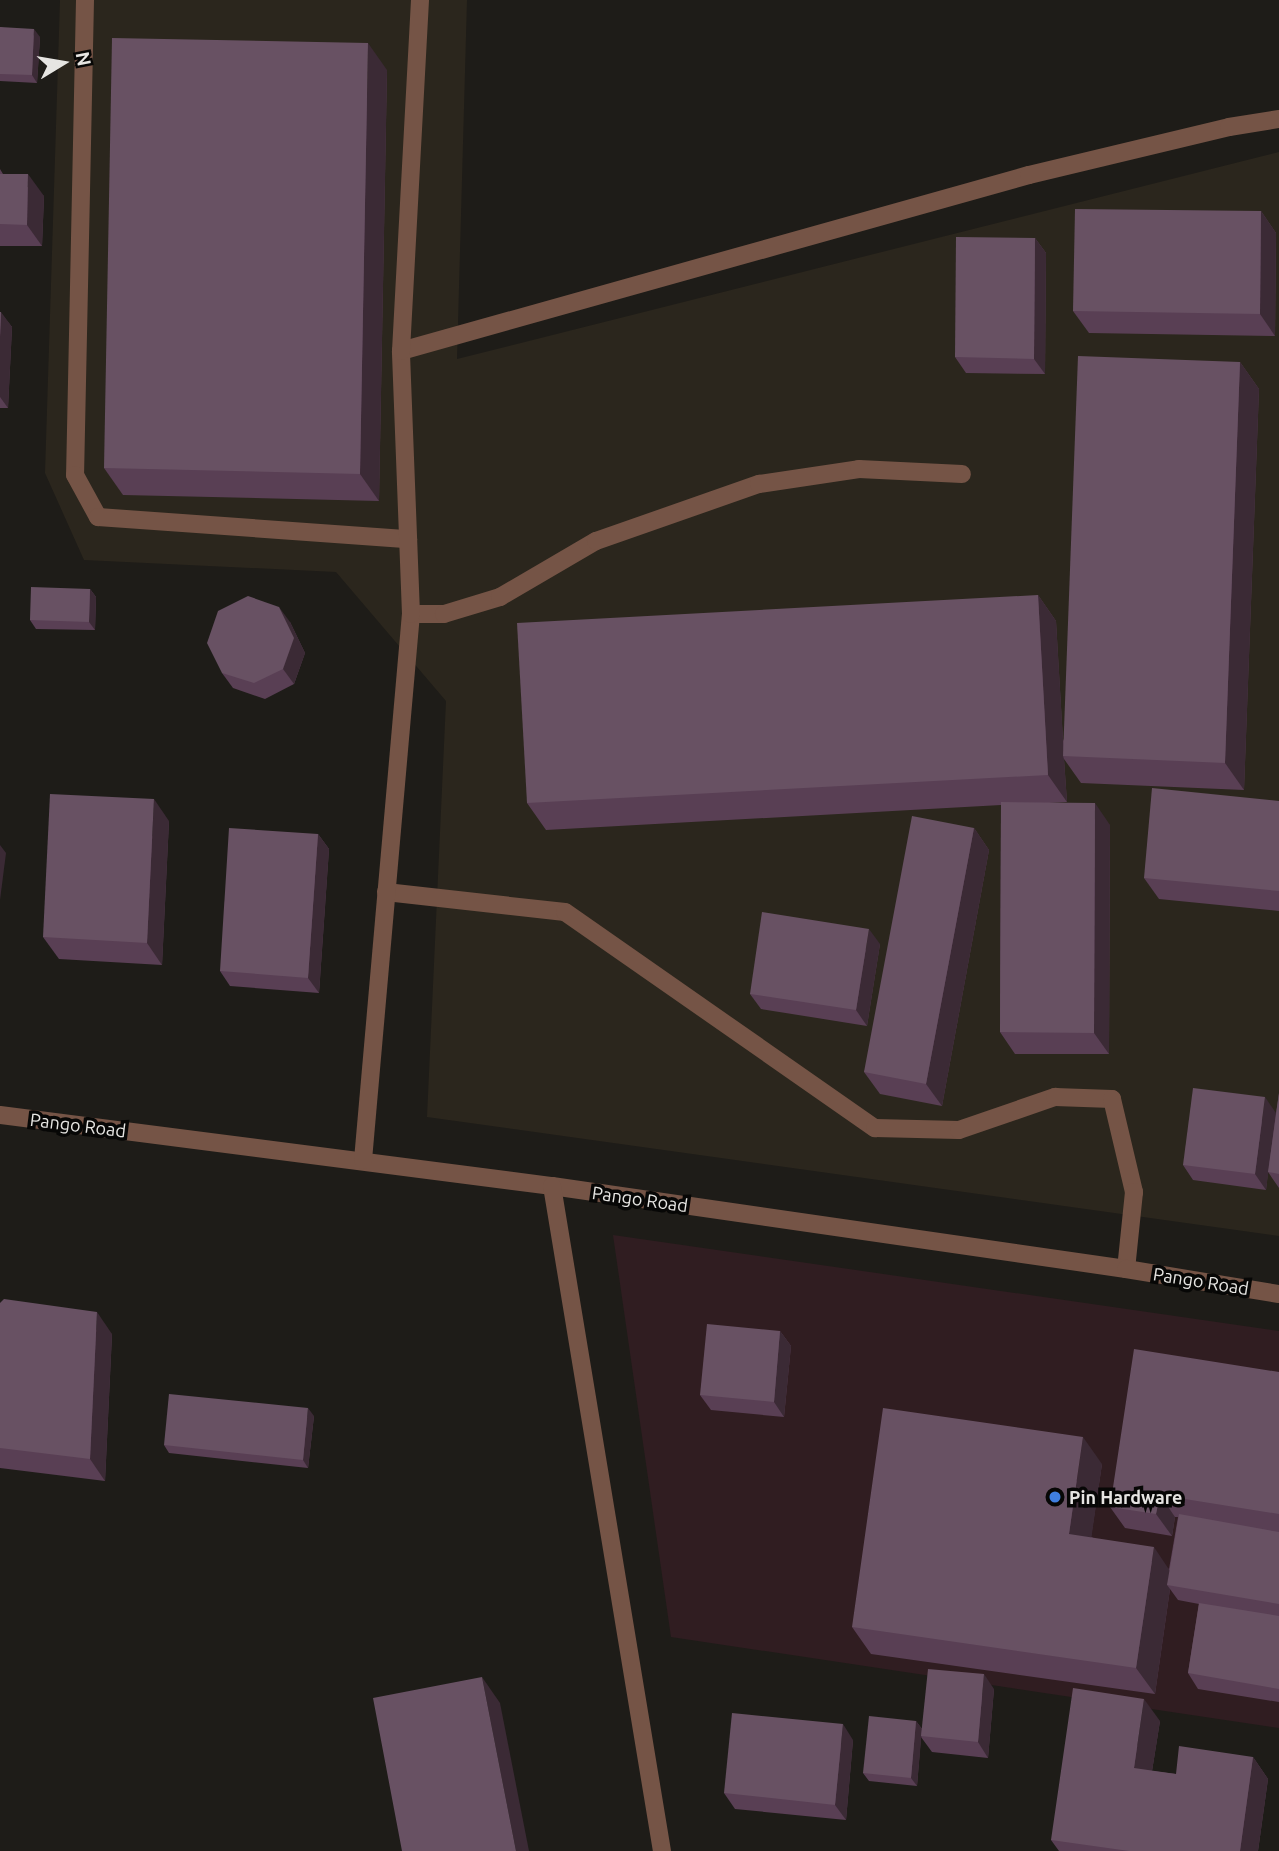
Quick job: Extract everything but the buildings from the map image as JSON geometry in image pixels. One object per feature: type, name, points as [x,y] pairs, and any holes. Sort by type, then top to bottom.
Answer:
[{"type":"street","points":[[86,0],[75,475],[98,517],[408,539]]},
{"type":"street","points":[[363,1160],[411,614],[401,351],[420,0]]},
{"type":"street","points":[[401,351],[1030,175],[1229,127],[1279,119]]},
{"type":"street","points":[[411,614],[444,614],[500,597],[596,541],[759,484],[859,469],[962,474]]},
{"type":"street","points":[[386,892],[565,912],[875,1128],[959,1130],[1055,1097],[1112,1099],[1134,1192],[1126,1269]]},
{"type":"street","name":"Pango Road","points":[[0,1115],[552,1186],[1126,1269],[1279,1294]]},
{"type":"street","points":[[552,1186],[662,1851]]},
{"type":"shaded area","points":[[60,0],[467,0],[457,359],[1279,152],[1279,1236],[427,1117],[446,701],[336,572],[84,560],[45,473]]},
{"type":"shaded area","points":[[613,1235],[1279,1331],[1279,1728],[671,1637]]},
{"type":"place","name":"Pin Hardware","points":[[1055,1497]]}]
